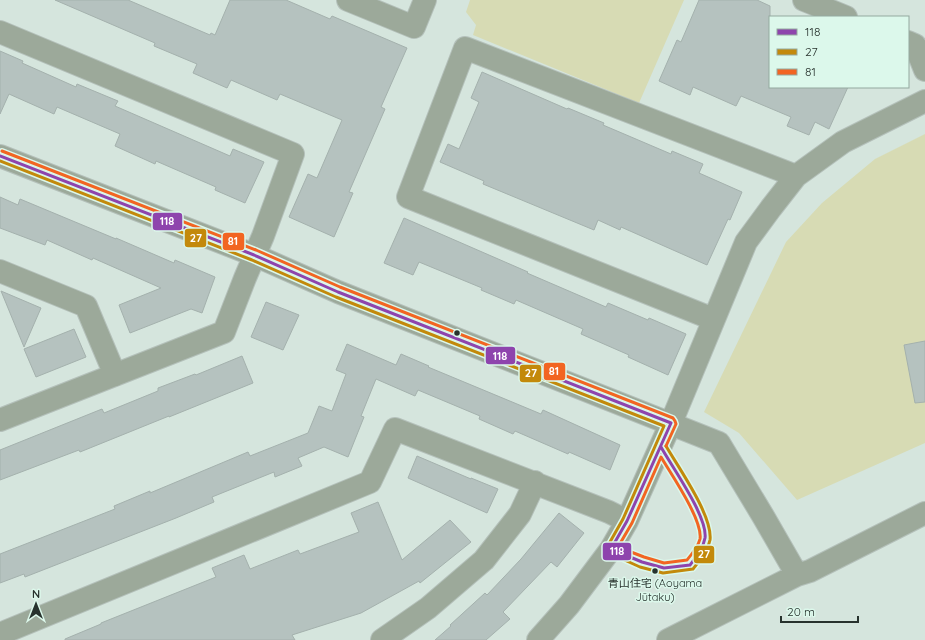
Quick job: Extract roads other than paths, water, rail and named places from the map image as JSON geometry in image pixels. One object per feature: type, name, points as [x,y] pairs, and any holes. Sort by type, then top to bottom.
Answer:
[{"type":"street","points":[[348,0],[414,27],[425,0]]},
{"type":"street","points":[[804,0],[844,16]]},
{"type":"street","points":[[0,32],[293,154],[263,236],[224,332],[0,420]]},
{"type":"street","points":[[909,42],[915,45],[925,70]]},
{"type":"street","points":[[713,319],[408,197],[465,48],[796,176]]},
{"type":"street","points":[[538,640],[568,605],[611,549],[627,521],[671,423],[746,242],[770,208],[796,176],[843,142],[925,101]]},
{"type":"street","points":[[0,156],[254,255],[338,292],[718,442],[763,516],[796,575]]},
{"type":"street","points":[[0,271],[86,306],[115,375]]},
{"type":"street","points":[[0,634],[370,482],[395,429],[535,482],[609,512],[627,521]]},
{"type":"street","points":[[382,640],[428,608],[484,560],[520,514],[535,482]]},
{"type":"street","points":[[668,640],[796,575],[810,571],[925,513]]},
{"type":"place","name":"青山住宅 (Aoyama Jūtaku)","points":[[655,571]]}]
